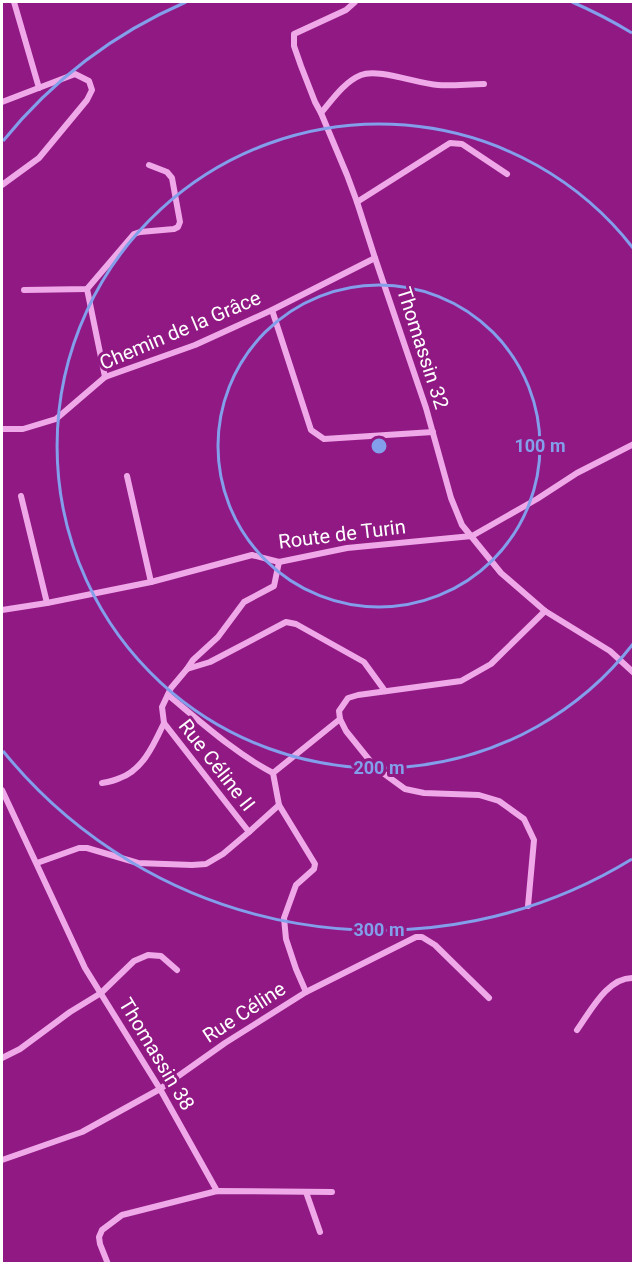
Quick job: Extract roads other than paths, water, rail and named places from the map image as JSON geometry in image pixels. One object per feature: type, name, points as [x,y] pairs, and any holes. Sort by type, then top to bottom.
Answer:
[{"type":"street","points":[[25,2],[15,5],[39,88]]},
{"type":"street","name":"Thomassin 32","points":[[355,2],[346,10],[294,34],[294,46],[357,202],[415,374],[451,498],[462,525],[501,573],[546,611],[610,651],[633,673]]},
{"type":"street","points":[[2,102],[75,74],[89,81],[92,90],[87,100],[39,158],[2,185]]},
{"type":"street","points":[[321,113],[352,79],[363,74],[389,75],[437,85],[484,84]]},
{"type":"street","points":[[357,202],[450,143],[462,144],[507,174]]},
{"type":"street","points":[[24,290],[87,289],[134,234],[178,227],[180,222],[172,178],[167,172],[149,165]]},
{"type":"street","name":"Chemin de la Grâce","points":[[2,429],[23,429],[56,420],[105,377],[195,345],[272,310],[375,258]]},
{"type":"street","points":[[87,289],[105,377]]},
{"type":"street","points":[[272,310],[311,430],[316,435],[324,439],[433,432]]},
{"type":"street","name":"Route de Turin","points":[[2,610],[151,582],[252,555],[279,562],[347,548],[472,536],[577,473],[633,444]]},
{"type":"street","points":[[127,476],[151,582]]},
{"type":"street","points":[[21,496],[47,603]]},
{"type":"street","name":"Rue Céline II","points":[[249,832],[164,723],[162,707],[171,688],[193,660],[218,637],[244,602],[274,586],[279,562]]},
{"type":"street","points":[[528,906],[534,840],[524,819],[499,801],[479,795],[424,793],[405,789],[379,770],[346,731],[339,711],[348,698],[358,695],[461,681],[491,664],[546,611]]},
{"type":"street","points":[[187,669],[210,662],[286,622],[296,624],[364,662],[385,691]]},
{"type":"street","points":[[168,695],[252,761],[273,773],[340,719]]},
{"type":"street","points":[[102,783],[122,778],[132,772],[153,748],[164,723]]},
{"type":"street","name":"Rue Céline","points":[[2,1160],[82,1132],[160,1089],[225,1043],[306,992],[286,939],[284,918],[296,885],[314,869],[315,864],[279,805],[273,773]]},
{"type":"street","name":"Thomassin 38","points":[[2,790],[85,968],[160,1089],[217,1191]]},
{"type":"street","name":"Rue Céline II","points":[[37,863],[79,848],[87,848],[138,863],[206,864],[223,854],[279,805]]},
{"type":"street","points":[[306,992],[408,940],[422,938],[435,945],[489,998]]},
{"type":"street","points":[[2,1058],[20,1049],[70,1012],[101,993],[134,961],[148,955],[161,956],[177,970]]},
{"type":"street","points":[[577,1030],[608,987],[618,980],[633,978]]},
{"type":"street","points":[[108,1263],[99,1237],[102,1230],[122,1215],[217,1191],[332,1192]]},
{"type":"street","points":[[306,1192],[320,1232]]}]
